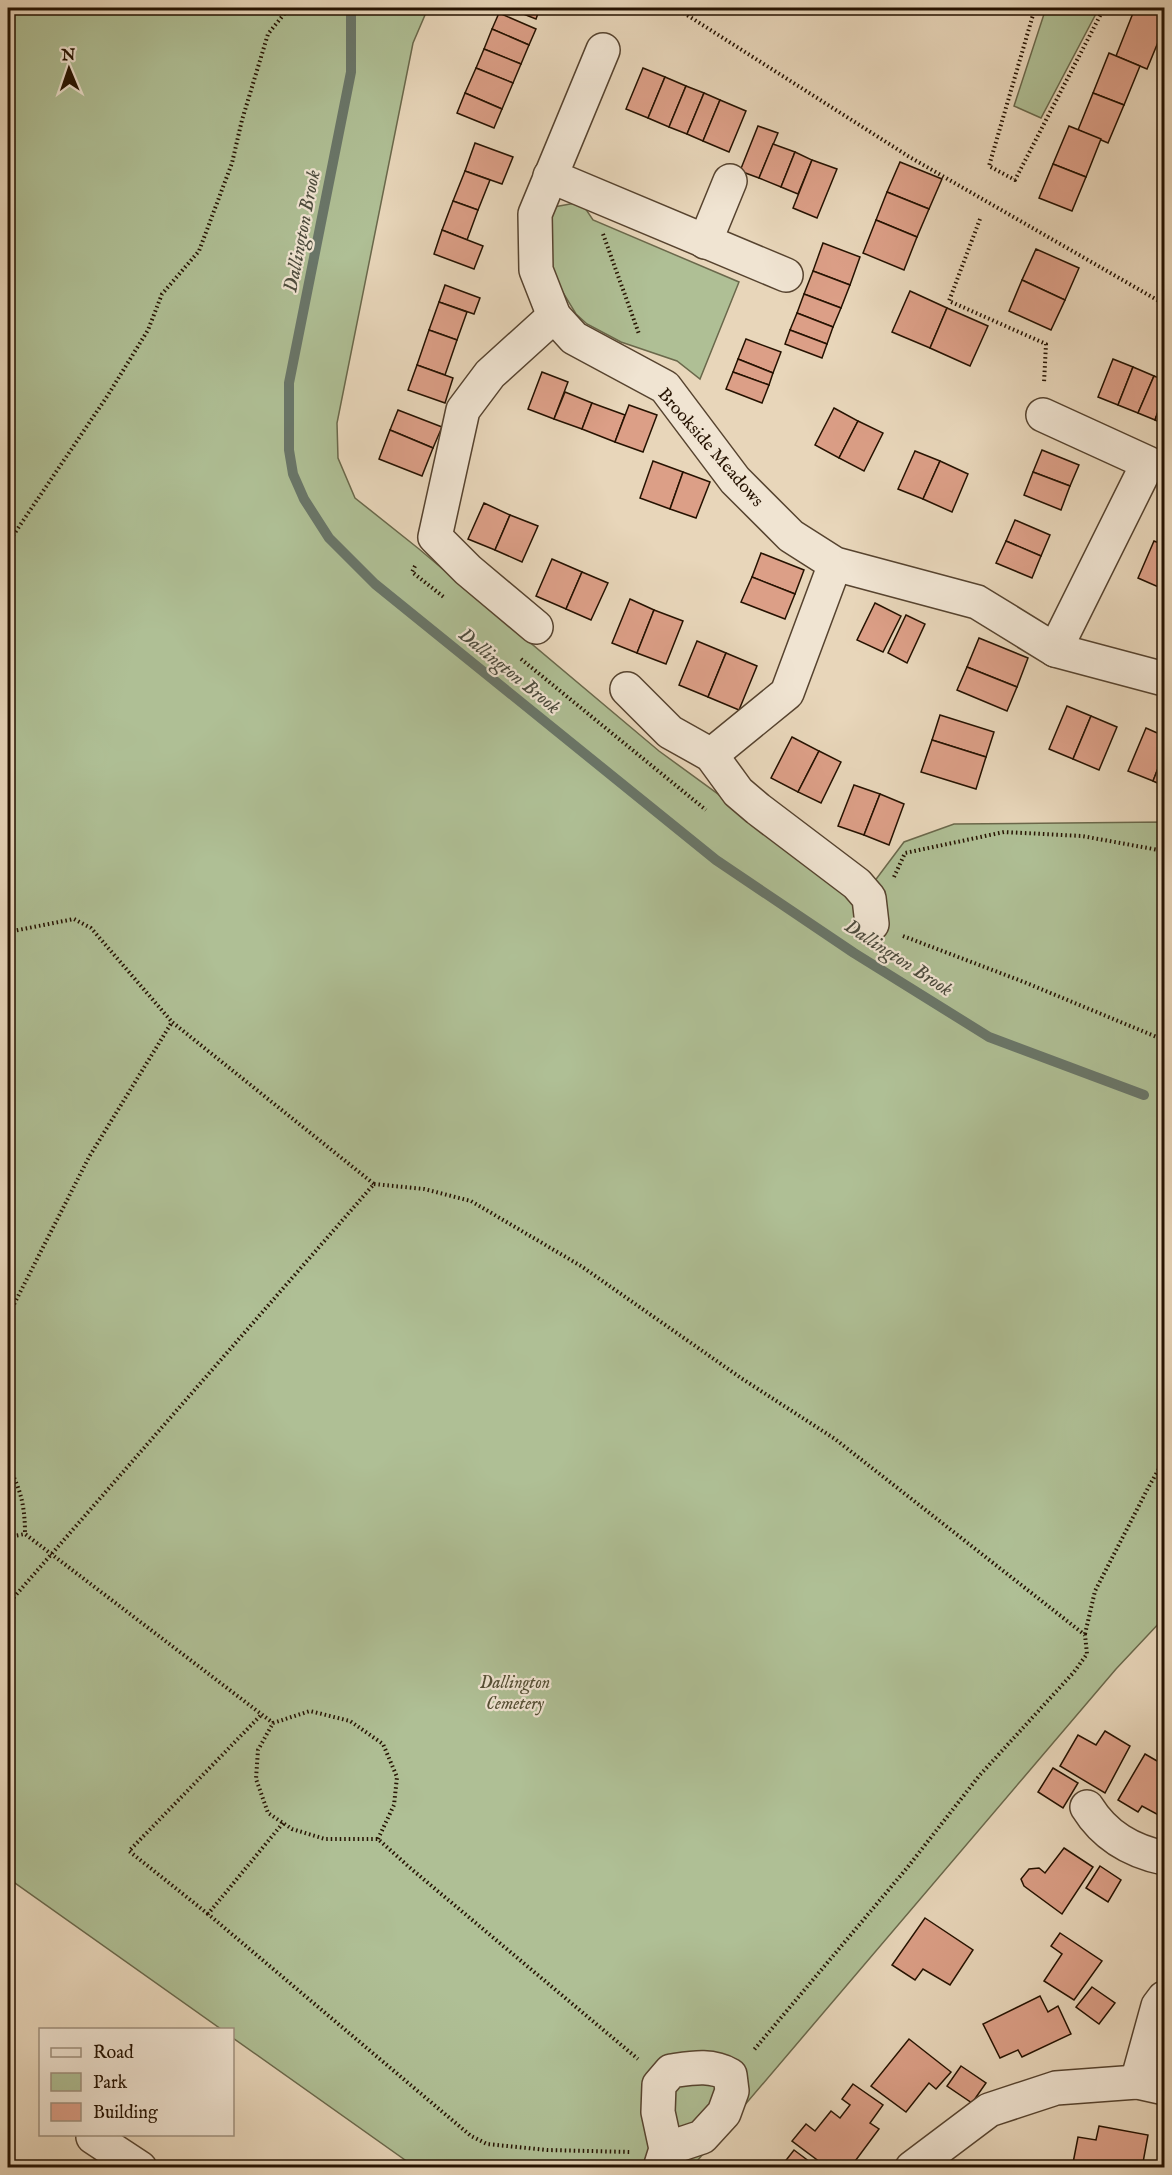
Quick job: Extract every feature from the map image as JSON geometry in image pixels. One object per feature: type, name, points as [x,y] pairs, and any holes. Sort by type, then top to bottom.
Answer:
[{"type":"street","name":"Brookside Meadows","points":[[603,50],[535,214],[536,270],[554,316],[574,338],[665,387],[735,480],[791,536],[835,564],[977,602],[1055,650],[1164,679]]},
{"type":"street","points":[[550,176],[786,275]]},
{"type":"street","points":[[705,242],[730,181]]},
{"type":"street","points":[[536,627],[468,570],[435,537],[463,410],[490,374],[554,316]]},
{"type":"street","points":[[1042,416],[1156,466],[1055,650]]},
{"type":"street","points":[[711,755],[787,693],[835,564]]},
{"type":"street","points":[[627,689],[670,732],[711,755],[738,792],[857,884],[869,898],[872,924]]},
{"type":"street","points":[[1087,1807],[1095,1820],[1130,1848],[1164,1858]]},
{"type":"street","points":[[912,2168],[989,2110],[1056,2088],[1150,2085],[1158,2006],[1164,1998]]},
{"type":"street","points":[[700,2067],[721,2070],[730,2075],[732,2091],[723,2113],[702,2137],[664,2156],[658,2112],[659,2085],[671,2071],[700,2067]]},
{"type":"street","points":[[93,2137],[141,2168]]},
{"type":"path","points":[[8,543],[108,395],[148,330],[162,294],[199,251],[232,163],[242,120],[268,34],[289,8]]},
{"type":"path","points":[[676,8],[908,156],[1164,304]]},
{"type":"path","points":[[1035,8],[989,166],[1015,180],[1104,8]]},
{"type":"path","points":[[589,194],[644,347],[639,375]]},
{"type":"path","points":[[980,219],[949,301],[1046,344],[1042,416]]},
{"type":"path","points":[[8,932],[74,919],[91,928],[172,1022],[374,1184],[424,1189],[471,1201],[581,1266],[741,1378],[835,1439],[1085,1635]]},
{"type":"path","points":[[872,924],[1024,982],[1164,1040]]},
{"type":"path","points":[[8,1316],[89,1157],[172,1022]]},
{"type":"path","points":[[8,1604],[374,1184]]},
{"type":"path","points":[[748,2056],[907,1868],[979,1776],[1074,1672],[1087,1654],[1085,1635],[1095,1591],[1164,1460]]},
{"type":"path","points":[[8,1466],[25,1509],[25,1534]]},
{"type":"path","points":[[8,1537],[25,1534],[273,1723]]},
{"type":"path","points":[[378,1839],[394,1804],[397,1778],[383,1744],[350,1721],[310,1711],[273,1723],[258,1750],[256,1779],[268,1813],[291,1829],[325,1839],[378,1839],[409,1868],[634,2054],[659,2085]]},
{"type":"path","points":[[262,1714],[129,1851],[208,1914],[471,2136],[487,2144],[547,2150],[664,2156]]},
{"type":"path","points":[[208,1914],[283,1823]]},
{"type":"green space","name":"Dallington Cemetery","points":[[8,8],[428,8],[413,43],[337,423],[338,458],[355,498],[659,751],[847,888],[868,890],[904,842],[954,824],[1164,822],[1163,1619],[1116,1669],[692,2167],[415,2167],[234,2039],[234,2028],[220,2028],[8,1878]]},
{"type":"green space","points":[[1046,8],[1099,8],[1041,118],[1014,106]]},
{"type":"green space","points":[[581,202],[593,220],[739,282],[700,379],[677,361],[621,342],[587,324],[576,314],[562,291],[544,249],[554,207]]},
{"type":"building","points":[[508,8],[540,8],[536,19]]},
{"type":"building","points":[[1135,8],[1164,8],[1164,36],[1161,35],[1147,69],[1116,56]]},
{"type":"building","points":[[499,13],[536,29],[529,45],[492,29]]},
{"type":"building","points":[[492,29],[529,45],[521,64],[484,49]]},
{"type":"building","points":[[484,49],[521,64],[513,83],[476,68]]},
{"type":"building","points":[[1109,53],[1140,66],[1124,105],[1093,93]]},
{"type":"building","points":[[476,68],[513,83],[502,109],[465,93]]},
{"type":"building","points":[[643,68],[665,77],[648,118],[626,109]]},
{"type":"building","points":[[665,77],[686,86],[669,127],[648,118]]},
{"type":"building","points":[[686,86],[704,93],[687,134],[669,127]]},
{"type":"building","points":[[465,93],[502,109],[494,128],[457,113]]},
{"type":"building","points":[[704,93],[720,100],[703,141],[687,134]]},
{"type":"building","points":[[1093,93],[1124,105],[1108,143],[1078,130]]},
{"type":"building","points":[[720,100],[746,111],[729,152],[703,141]]},
{"type":"building","points":[[758,126],[778,133],[759,178],[740,171]]},
{"type":"building","points":[[1069,126],[1101,139],[1086,177],[1053,164]]},
{"type":"building","points":[[475,143],[513,157],[502,184],[465,171]]},
{"type":"building","points":[[773,144],[795,152],[781,187],[759,178]]},
{"type":"building","points":[[795,152],[812,160],[798,194],[781,187]]},
{"type":"building","points":[[812,160],[837,169],[817,218],[793,208]]},
{"type":"building","points":[[900,162],[942,179],[929,209],[887,192]]},
{"type":"building","points":[[1053,164],[1086,177],[1072,211],[1039,198]]},
{"type":"building","points":[[465,171],[490,180],[478,210],[453,201]]},
{"type":"building","points":[[887,192],[929,209],[917,237],[876,220]]},
{"type":"building","points":[[453,201],[478,210],[467,240],[442,230]]},
{"type":"building","points":[[876,220],[917,237],[904,270],[863,253]]},
{"type":"building","points":[[442,230],[483,246],[474,269],[434,254]]},
{"type":"building","points":[[823,243],[860,257],[850,285],[813,271]]},
{"type":"building","points":[[1036,249],[1079,268],[1065,300],[1022,280]]},
{"type":"building","points":[[813,271],[850,285],[841,308],[804,294]]},
{"type":"building","points":[[1022,280],[1065,300],[1051,330],[1009,311]]},
{"type":"building","points":[[445,285],[480,298],[474,314],[439,302]]},
{"type":"building","points":[[910,291],[947,308],[930,348],[892,332]]},
{"type":"building","points":[[804,294],[841,308],[833,327],[797,313]]},
{"type":"building","points":[[439,302],[467,312],[457,340],[429,330]]},
{"type":"building","points":[[947,308],[988,326],[970,366],[930,348]]},
{"type":"building","points":[[797,313],[833,327],[827,344],[790,330]]},
{"type":"building","points":[[429,330],[457,340],[445,375],[417,365]]},
{"type":"building","points":[[790,330],[827,344],[822,358],[785,344]]},
{"type":"building","points":[[746,339],[781,352],[773,373],[738,359]]},
{"type":"building","points":[[738,359],[773,373],[769,385],[733,372]]},
{"type":"building","points":[[1113,359],[1133,367],[1118,405],[1098,397]]},
{"type":"building","points":[[417,365],[453,378],[445,403],[408,390]]},
{"type":"building","points":[[1133,367],[1154,376],[1138,413],[1118,405]]},
{"type":"building","points":[[542,372],[568,382],[554,419],[528,409]]},
{"type":"building","points":[[733,372],[769,385],[762,403],[726,389]]},
{"type":"building","points":[[1154,376],[1164,380],[1164,395],[1155,420],[1138,413]]},
{"type":"building","points":[[565,392],[592,403],[582,429],[554,419]]},
{"type":"building","points":[[1164,395],[1164,424],[1155,420]]},
{"type":"building","points":[[592,403],[625,415],[615,442],[582,429]]},
{"type":"building","points":[[629,405],[657,415],[643,452],[615,442]]},
{"type":"building","points":[[834,408],[858,421],[839,458],[815,445]]},
{"type":"building","points":[[398,410],[442,427],[433,448],[390,430]]},
{"type":"building","points":[[858,421],[883,433],[864,471],[839,458]]},
{"type":"building","points":[[390,430],[433,448],[422,476],[379,459]]},
{"type":"building","points":[[1042,450],[1079,465],[1070,486],[1033,472]]},
{"type":"building","points":[[915,451],[940,461],[923,499],[898,489]]},
{"type":"building","points":[[653,461],[683,472],[670,509],[640,498]]},
{"type":"building","points":[[940,461],[968,474],[952,512],[923,499]]},
{"type":"building","points":[[683,472],[710,482],[696,518],[670,509]]},
{"type":"building","points":[[1033,472],[1070,486],[1061,510],[1024,495]]},
{"type":"building","points":[[484,503],[510,515],[495,550],[468,539]]},
{"type":"building","points":[[510,515],[538,526],[522,562],[495,550]]},
{"type":"building","points":[[1015,520],[1050,535],[1041,556],[1006,541]]},
{"type":"building","points":[[1006,541],[1041,556],[1032,578],[996,563]]},
{"type":"building","points":[[1154,541],[1164,545],[1163,589],[1138,578]]},
{"type":"building","points":[[761,553],[804,570],[795,594],[752,577]]},
{"type":"building","points":[[552,559],[582,572],[566,609],[536,596]]},
{"type":"building","points":[[582,572],[608,583],[591,620],[566,609]]},
{"type":"building","points":[[752,577],[795,594],[785,619],[741,602]]},
{"type":"building","points":[[630,599],[654,610],[637,653],[612,643]]},
{"type":"building","points":[[875,603],[901,616],[883,652],[857,640]]},
{"type":"building","points":[[654,610],[683,621],[666,664],[637,653]]},
{"type":"building","points":[[906,615],[925,624],[907,663],[888,653]]},
{"type":"building","points":[[979,638],[1028,658],[1017,687],[967,667]]},
{"type":"building","points":[[697,641],[726,653],[708,697],[679,685]]},
{"type":"building","points":[[726,653],[757,666],[739,710],[708,697]]},
{"type":"building","points":[[967,667],[1017,687],[1007,711],[957,690]]},
{"type":"building","points":[[1067,706],[1091,716],[1073,759],[1049,749]]},
{"type":"building","points":[[940,715],[994,732],[986,757],[932,740]]},
{"type":"building","points":[[1091,716],[1117,727],[1099,770],[1073,759]]},
{"type":"building","points":[[1146,728],[1164,736],[1164,753],[1153,781],[1128,771]]},
{"type":"building","points":[[792,737],[819,751],[798,792],[771,778]]},
{"type":"building","points":[[932,740],[986,757],[976,789],[921,772]]},
{"type":"building","points":[[819,751],[841,762],[821,803],[798,792]]},
{"type":"building","points":[[1164,753],[1164,786],[1153,781]]},
{"type":"building","points":[[854,785],[880,794],[864,835],[838,826]]},
{"type":"building","points":[[880,794],[904,804],[889,845],[864,835]]},
{"type":"building","points":[[1105,1731],[1130,1746],[1105,1793],[1060,1766],[1078,1735],[1096,1745]]},
{"type":"building","points":[[1145,1754],[1164,1765],[1164,1818],[1142,1806],[1138,1812],[1118,1800]]},
{"type":"building","points":[[1053,1768],[1078,1783],[1063,1808],[1038,1792]]},
{"type":"building","points":[[1064,1848],[1093,1867],[1062,1914],[1024,1886],[1021,1879],[1029,1869],[1039,1868],[1045,1873]]},
{"type":"building","points":[[1100,1866],[1121,1880],[1108,1902],[1086,1888]]},
{"type":"building","points":[[925,1918],[973,1950],[950,1985],[923,1969],[915,1980],[892,1965]]},
{"type":"building","points":[[1060,1933],[1102,1961],[1074,2000],[1044,1981],[1062,1954],[1051,1946]]},
{"type":"building","points":[[1092,1987],[1115,2003],[1099,2024],[1076,2007]]},
{"type":"building","points":[[1040,1996],[1048,2012],[1058,2006],[1071,2034],[1022,2057],[1018,2050],[1000,2058],[983,2024]]},
{"type":"building","points":[[909,2039],[951,2072],[936,2089],[929,2083],[906,2112],[871,2086]]},
{"type":"building","points":[[961,2066],[986,2083],[972,2103],[947,2086]]},
{"type":"building","points":[[853,2084],[883,2105],[870,2123],[879,2129],[850,2168],[828,2168],[792,2141],[806,2124],[815,2131],[831,2111],[840,2118],[850,2105],[842,2099]]},
{"type":"building","points":[[1099,2126],[1148,2135],[1142,2168],[1092,2168],[1073,2163],[1078,2137],[1096,2140]]},
{"type":"building","points":[[794,2150],[818,2168],[780,2168]]},
{"type":"waterway","name":"Dallington Brook","points":[[351,8],[351,72],[289,383],[289,450],[293,474],[304,499],[329,538],[375,584],[716,860],[854,953],[989,1037],[1144,1095]]}]
